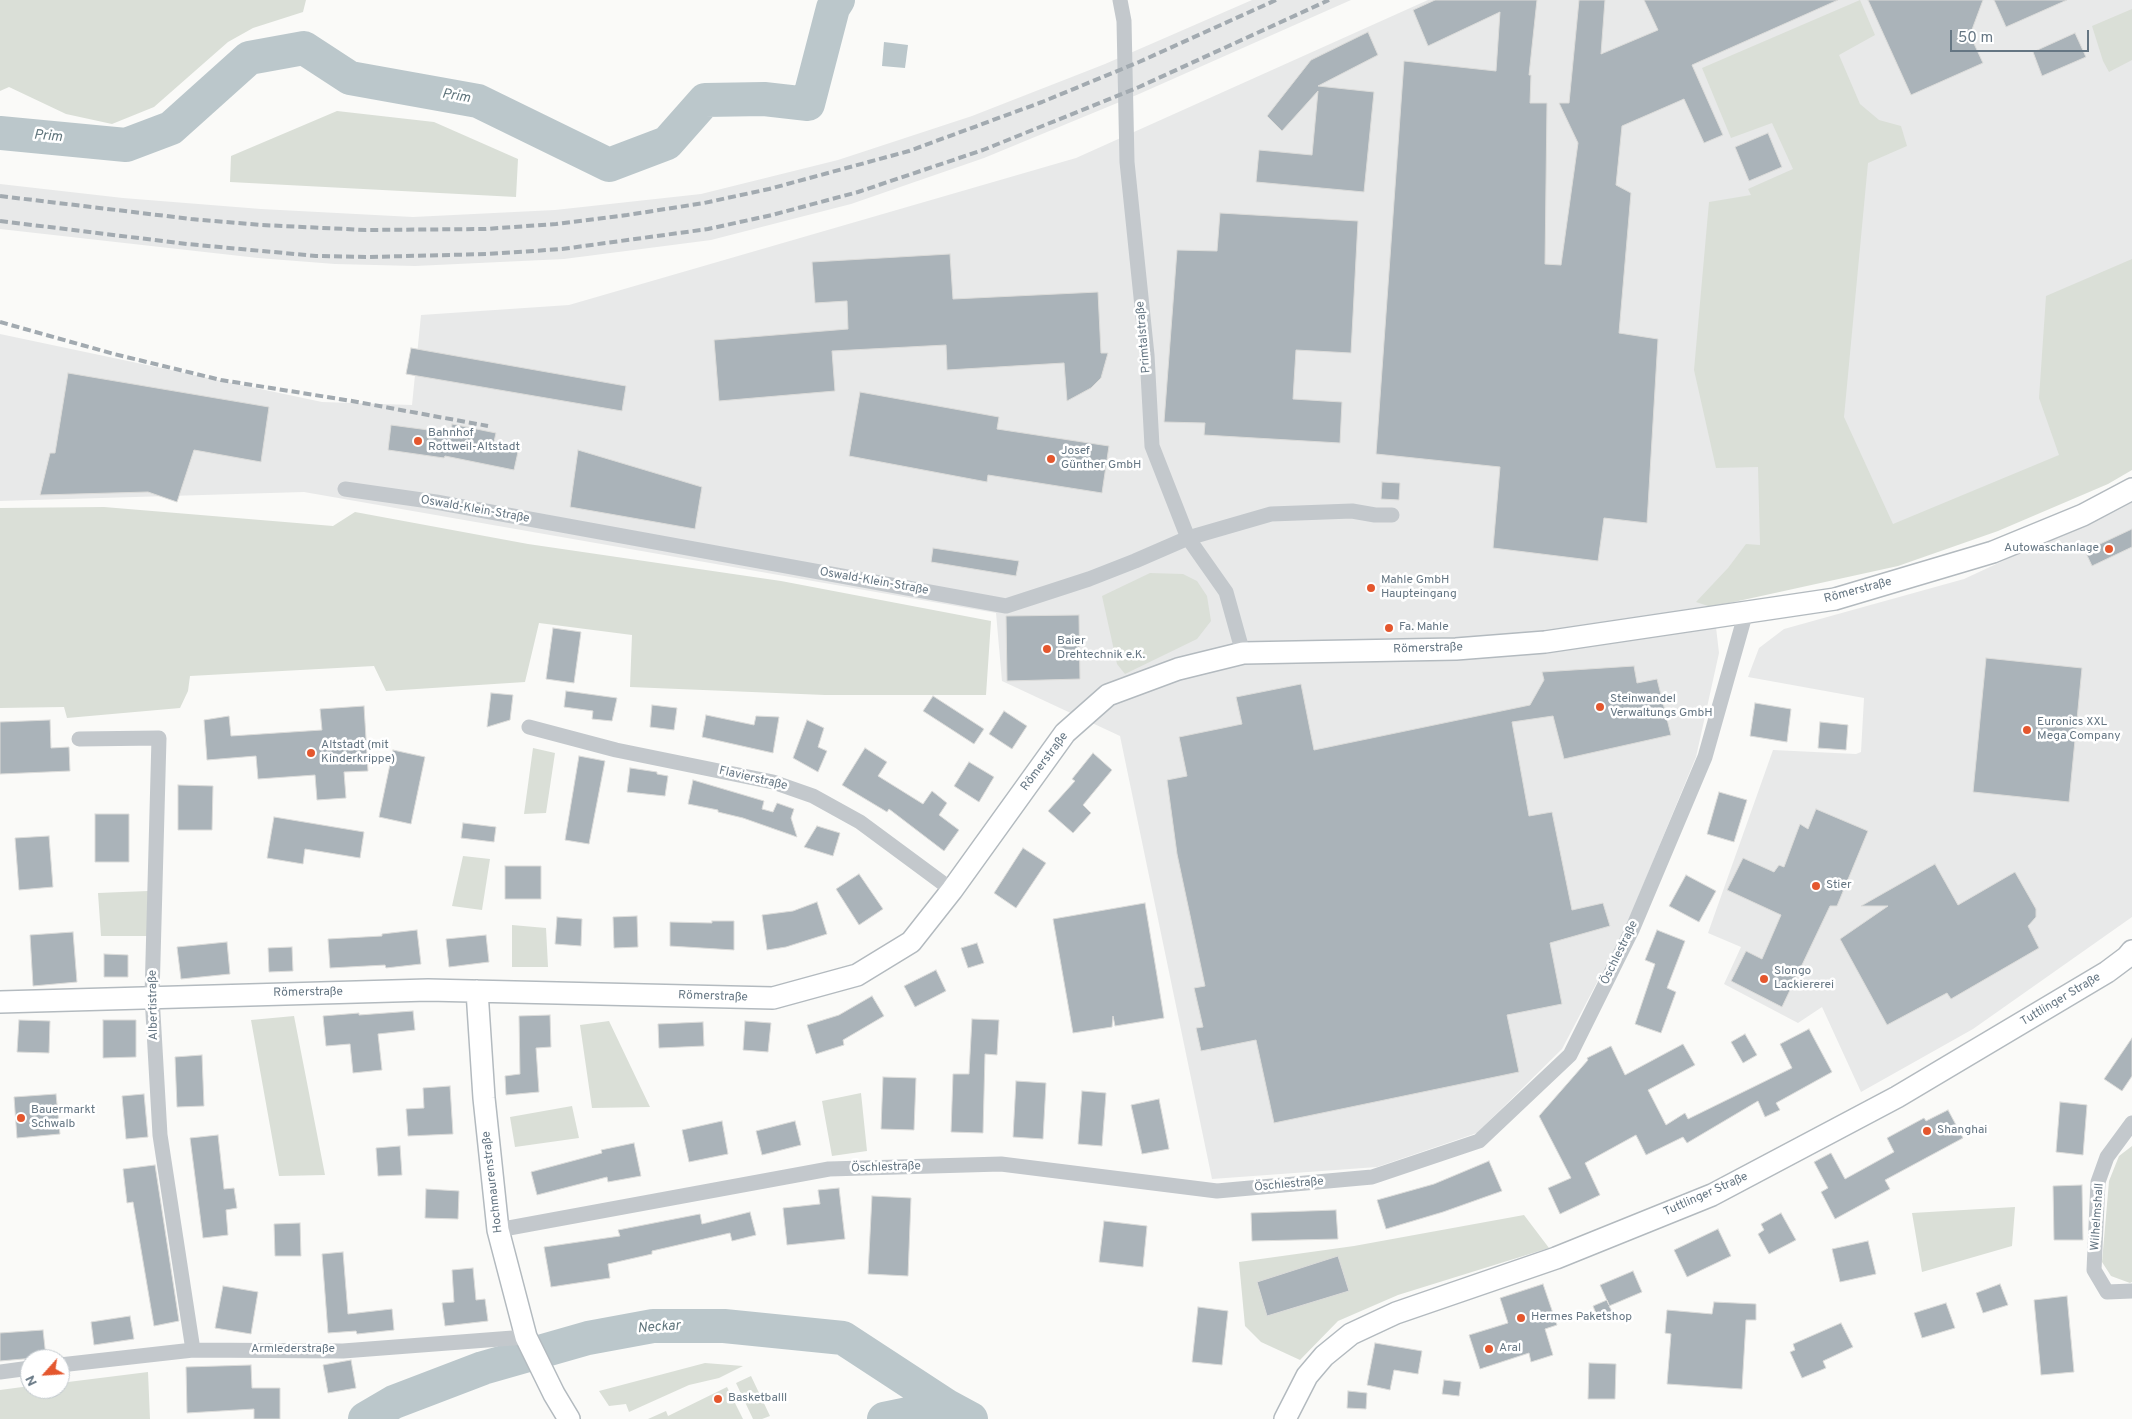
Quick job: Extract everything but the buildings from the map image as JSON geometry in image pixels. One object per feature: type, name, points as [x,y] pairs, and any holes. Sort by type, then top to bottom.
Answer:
[{"type":"street","name":"Primtalstraße","points":[[1120,0],[1124,21],[1127,162],[1147,355],[1152,446],[1188,538],[1226,592],[1243,653]]},
{"type":"street","name":"Oswald-Klein-Straße","points":[[345,489],[436,502],[1006,606],[1098,575],[1188,538],[1271,514],[1352,511],[1392,515]]},
{"type":"street","name":"Römerstraße","points":[[0,1002],[152,996],[428,990],[773,998],[857,975],[911,942],[952,890],[1065,733],[1108,694],[1178,669],[1243,653],[1456,649],[1526,644],[1835,599],[1993,552],[2083,515],[2132,489]]},
{"type":"street","name":"Öschlestraße","points":[[498,1230],[829,1169],[1001,1164],[1217,1192],[1372,1178],[1479,1141],[1570,1055],[1632,930],[1704,757],[1746,612]]},
{"type":"street","name":"Flavierstraße","points":[[529,727],[616,750],[773,782],[814,796],[860,822],[952,890]]},
{"type":"street","name":"Albertistraße","points":[[78,739],[159,738],[152,996],[160,1135],[193,1350]]},
{"type":"street","name":"Tuttlinger Straße","points":[[1284,1419],[1307,1376],[1324,1356],[1351,1334],[1396,1313],[1556,1258],[1712,1195],[1897,1097],[2107,972],[2130,956]]},
{"type":"street","name":"Hochmaurenstraße","points":[[477,991],[484,1098],[498,1230],[526,1337],[554,1394],[569,1419]]},
{"type":"street","name":"Wilhelmshall","points":[[2132,1122],[2107,1157],[2098,1182],[2094,1270],[2107,1292],[2132,1291]]},
{"type":"street","name":"Armlederstraße","points":[[70,1364],[193,1350],[342,1351],[526,1337]]},
{"type":"street","points":[[0,1372],[20,1369]]},
{"type":"shaded area","points":[[0,0],[306,0],[303,12],[253,28],[228,42],[154,107],[112,124],[66,114],[9,87],[0,91]]},
{"type":"shaded area","points":[[1252,0],[1351,0],[1139,94],[984,158],[851,204],[711,240],[564,259],[415,266],[335,264],[258,258],[0,229],[0,184],[123,198],[261,209],[413,217],[555,210],[701,194],[838,160],[972,116],[1105,64]]},
{"type":"shaded area","points":[[1428,0],[2132,0],[2132,448],[1712,593],[1719,653],[1696,757],[1625,929],[1562,1049],[1477,1133],[1377,1167],[1212,1179],[1120,736],[1002,681],[996,613],[304,492],[0,501],[0,334],[322,402],[412,405],[421,315],[569,305],[1076,158]]},
{"type":"shaded area","points":[[1860,0],[1875,35],[1839,55],[1860,104],[1879,120],[1901,126],[1907,146],[1868,163],[1844,417],[1893,524],[2059,455],[2039,398],[2046,296],[2132,259],[2132,470],[2108,484],[1998,531],[1898,566],[1711,607],[1696,602],[1728,568],[1746,544],[1760,545],[1758,467],[1716,468],[1694,370],[1709,202],[1751,195],[1748,189],[1793,169],[1772,123],[1731,138],[1702,68]]},
{"type":"shaded area","points":[[2132,9],[2132,60],[2109,72],[2103,61],[2092,26]]},
{"type":"shaded area","points":[[884,42],[908,45],[905,68],[882,66]]},
{"type":"shaded area","points":[[337,111],[434,122],[518,159],[516,197],[230,182],[231,156]]},
{"type":"shaded area","points":[[2132,501],[2132,917],[1973,1029],[1861,1092],[1822,1007],[1798,1023],[1724,984],[1741,947],[1708,933],[1773,750],[1856,754],[1861,752],[1864,698],[1748,677],[1759,648],[1784,629],[1964,579]]},
{"type":"shaded area","points":[[104,507],[333,526],[355,512],[528,544],[781,581],[991,621],[986,695],[825,695],[630,687],[632,635],[539,623],[525,682],[386,691],[374,666],[190,676],[188,691],[180,708],[67,718],[64,707],[0,708],[0,508]]},
{"type":"shaded area","points":[[1150,573],[1183,574],[1197,581],[1207,596],[1211,621],[1197,639],[1125,674],[1117,664],[1102,596]]},
{"type":"shaded area","points":[[533,748],[555,753],[546,813],[524,814]]},
{"type":"shaded area","points":[[463,856],[490,859],[482,910],[452,906]]},
{"type":"shaded area","points":[[148,891],[152,936],[101,936],[98,893]]},
{"type":"shaded area","points":[[512,925],[546,928],[548,967],[512,967]]},
{"type":"shaded area","points":[[294,1016],[325,1175],[279,1176],[251,1020]]},
{"type":"shaded area","points":[[609,1021],[650,1107],[592,1108],[580,1025]]},
{"type":"shaded area","points":[[861,1093],[867,1151],[832,1156],[822,1101]]},
{"type":"shaded area","points":[[572,1106],[579,1138],[515,1147],[510,1117]]},
{"type":"shaded area","points":[[2132,1146],[2132,1282],[2130,1283],[2111,1276],[2102,1262],[2109,1181],[2119,1156]]},
{"type":"shaded area","points":[[2015,1207],[2012,1246],[1922,1272],[1912,1213]]},
{"type":"shaded area","points":[[1524,1215],[1549,1248],[1398,1295],[1338,1321],[1300,1360],[1261,1342],[1245,1326],[1239,1262],[1354,1246]]},
{"type":"shaded area","points":[[705,1363],[743,1366],[719,1378],[689,1385],[629,1412],[626,1404],[609,1406],[599,1391]]},
{"type":"shaded area","points":[[148,1372],[150,1419],[0,1419],[0,1390],[20,1387],[20,1399],[70,1399],[70,1382]]},
{"type":"shaded area","points":[[751,1376],[770,1416],[762,1419],[753,1419],[736,1383]]},
{"type":"shaded area","name":"Basketballl","points":[[727,1387],[743,1419],[648,1419],[666,1411],[668,1416]]},
{"type":"waterway","name":"Prim","points":[[0,133],[126,145],[171,128],[249,58],[304,48],[350,78],[478,101],[609,165],[667,143],[705,100],[764,99],[808,104],[833,8],[838,0]]},
{"type":"waterway","name":"Neckar","points":[[365,1419],[394,1402],[483,1368],[588,1338],[653,1326],[724,1326],[843,1338],[947,1406],[971,1419]]},
{"type":"waterway","name":"Neckar","points":[[884,1419],[947,1406]]},
{"type":"railway","points":[[0,196],[191,219],[262,225],[366,230],[485,229],[556,224],[627,215],[704,203],[769,189],[909,151],[1042,102],[1139,62],[1276,0]]},
{"type":"railway","points":[[0,221],[187,244],[316,256],[367,257],[488,254],[562,249],[708,229],[772,215],[858,192],[983,150],[1139,87],[1329,0]]},
{"type":"railway","points":[[0,322],[114,354],[221,380],[352,401],[488,426]]},
{"type":"place","name":"Bahnhof Rottweil-Altstadt","points":[[418,441]]},
{"type":"place","name":"Josef Günther GmbH","points":[[1051,459]]},
{"type":"place","name":"Autowaschanlage","points":[[2109,549]]},
{"type":"place","name":"Mahle GmbH Haupteingang","points":[[1371,588]]},
{"type":"place","name":"Fa. Mahle","points":[[1389,628]]},
{"type":"place","name":"Baier Drehtechnik e.K.","points":[[1047,649]]},
{"type":"place","name":"Steinwandel Verwaltungs GmbH","points":[[1600,707]]},
{"type":"place","name":"Euronics XXL Mega Company","points":[[2027,730]]},
{"type":"place","name":"Altstadt (mit Kinderkrippe)","points":[[311,753]]},
{"type":"place","name":"Stier","points":[[1816,886]]},
{"type":"place","name":"Slongo Lackiererei","points":[[1764,979]]},
{"type":"place","name":"Bauermarkt Schwalb","points":[[21,1118]]},
{"type":"place","name":"Shanghai","points":[[1927,1131]]},
{"type":"place","name":"Hermes Paketshop","points":[[1521,1318]]},
{"type":"place","name":"Aral","points":[[1489,1349]]},
{"type":"place","name":"Basketballl","points":[[718,1399]]}]
